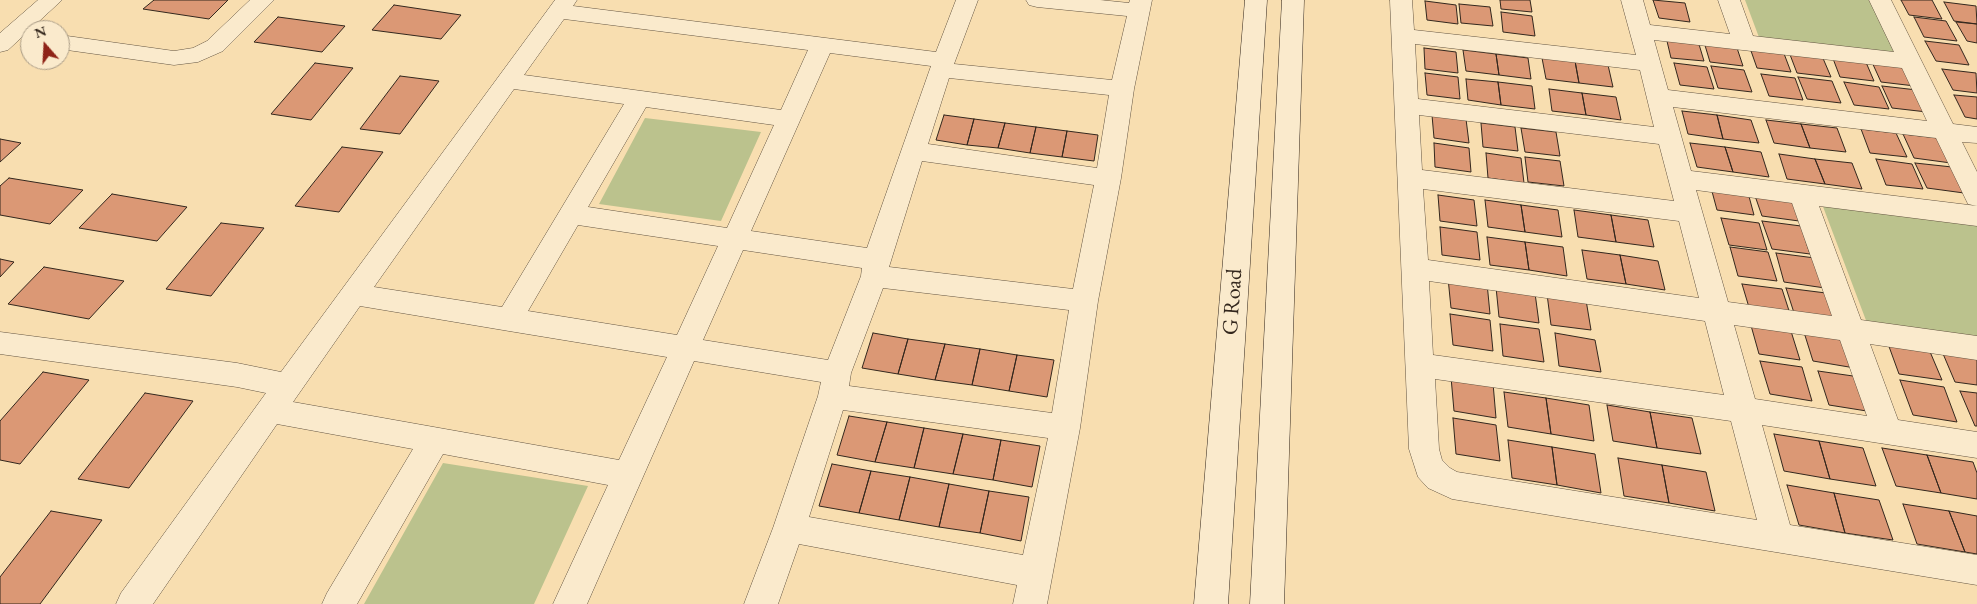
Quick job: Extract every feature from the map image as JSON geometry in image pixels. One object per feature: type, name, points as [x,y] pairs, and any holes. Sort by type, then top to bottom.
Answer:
[{"type":"street","points":[[13,39],[51,0]]},
{"type":"street","points":[[70,43],[174,58],[198,55],[215,46],[262,0]]},
{"type":"street","points":[[761,604],[789,528],[913,151],[967,0]]},
{"type":"street","points":[[1030,604],[1065,428],[1084,301],[1108,178],[1122,89],[1140,6],[1037,0]]},
{"type":"street","name":"G Road","points":[[1211,604],[1256,0]]},
{"type":"street","name":"G Road","points":[[1267,604],[1294,0]]},
{"type":"street","points":[[1401,0],[1424,449],[1429,467],[1439,478],[1452,485],[1977,570]]},
{"type":"street","points":[[1632,0],[1778,538]]},
{"type":"street","points":[[1729,0],[1744,43]]},
{"type":"street","points":[[1880,0],[1977,197]]},
{"type":"street","points":[[133,604],[288,384],[562,6],[943,65],[1122,89]]},
{"type":"street","points":[[1641,31],[1910,61]]},
{"type":"street","points":[[1403,36],[1650,64]]},
{"type":"street","points":[[570,604],[822,45]]},
{"type":"street","points":[[508,81],[788,118]]},
{"type":"street","points":[[1659,97],[1977,135]]},
{"type":"street","points":[[509,320],[639,98]]},
{"type":"street","points":[[1407,106],[1670,137]]},
{"type":"street","points":[[913,151],[1108,178]]},
{"type":"street","points":[[1411,178],[1690,213]]},
{"type":"street","points":[[1681,179],[1977,216]]},
{"type":"street","points":[[1802,194],[1887,431]]},
{"type":"street","points":[[571,214],[734,238],[875,268],[1084,301]]},
{"type":"street","points":[[1416,269],[1716,313],[1977,348]]},
{"type":"street","points":[[354,294],[686,349],[835,385],[1065,428]]},
{"type":"street","points":[[0,342],[21,347],[227,374],[288,384]]},
{"type":"street","points":[[1421,365],[1977,445]]},
{"type":"street","points":[[270,410],[628,475]]},
{"type":"street","points":[[339,604],[435,440]]},
{"type":"street","points":[[789,528],[1037,573]]},
{"type":"green space","points":[[1745,0],[1870,0],[1896,55],[1760,40]]},
{"type":"green space","points":[[645,118],[761,132],[721,221],[599,204]]},
{"type":"green space","points":[[1822,204],[1977,223],[1977,338],[1867,323]]},
{"type":"green space","points":[[443,463],[588,486],[534,604],[364,604]]},
{"type":"building","points":[[154,0],[228,0],[209,19],[143,9]]},
{"type":"building","points":[[1500,0],[1530,0],[1532,12],[1501,9]]},
{"type":"building","points":[[1653,0],[1685,3],[1690,22],[1659,18]]},
{"type":"building","points":[[1901,0],[1932,0],[1942,19],[1909,15]]},
{"type":"building","points":[[1425,1],[1456,5],[1458,24],[1427,20]]},
{"type":"building","points":[[1944,2],[1976,6],[1977,24],[1954,21]]},
{"type":"building","points":[[1459,4],[1490,7],[1493,26],[1461,23]]},
{"type":"building","points":[[394,5],[461,15],[441,39],[372,30]]},
{"type":"building","points":[[1501,12],[1532,16],[1535,36],[1503,32]]},
{"type":"building","points":[[278,17],[345,26],[322,52],[254,42]]},
{"type":"building","points":[[1914,17],[1946,21],[1957,41],[1924,37]]},
{"type":"building","points":[[1956,22],[1977,24],[1977,43],[1967,41]]},
{"type":"building","points":[[1666,37],[1698,41],[1704,61],[1671,58]]},
{"type":"building","points":[[1925,41],[1959,45],[1969,65],[1936,61]]},
{"type":"building","points":[[1704,42],[1736,45],[1743,66],[1710,62]]},
{"type":"building","points":[[1424,48],[1456,52],[1458,73],[1425,69]]},
{"type":"building","points":[[1750,48],[1783,51],[1791,72],[1757,68]]},
{"type":"building","points":[[1463,50],[1496,54],[1499,75],[1466,71]]},
{"type":"building","points":[[1789,52],[1822,56],[1831,77],[1797,73]]},
{"type":"building","points":[[1496,54],[1528,58],[1531,79],[1499,75]]},
{"type":"building","points":[[1832,56],[1865,60],[1874,81],[1840,77]]},
{"type":"building","points":[[1542,58],[1575,61],[1579,83],[1546,79]]},
{"type":"building","points":[[1871,60],[1905,64],[1915,86],[1881,82]]},
{"type":"building","points":[[1575,61],[1608,65],[1613,87],[1579,83]]},
{"type":"building","points":[[315,63],[353,68],[311,120],[271,114]]},
{"type":"building","points":[[1674,63],[1707,67],[1714,89],[1680,85]]},
{"type":"building","points":[[1711,66],[1744,70],[1752,92],[1718,88]]},
{"type":"building","points":[[1942,69],[1976,73],[1977,93],[1953,90]]},
{"type":"building","points":[[1425,73],[1458,77],[1460,99],[1427,95]]},
{"type":"building","points":[[1761,74],[1795,78],[1803,100],[1769,96]]},
{"type":"building","points":[[400,76],[439,81],[400,134],[360,129]]},
{"type":"building","points":[[1798,77],[1832,81],[1841,103],[1807,99]]},
{"type":"building","points":[[1466,79],[1498,82],[1501,105],[1468,100]]},
{"type":"building","points":[[1498,82],[1532,86],[1535,109],[1501,105]]},
{"type":"building","points":[[1844,82],[1879,87],[1889,109],[1854,105]]},
{"type":"building","points":[[1882,86],[1917,90],[1927,112],[1892,108]]},
{"type":"building","points":[[1549,89],[1582,93],[1586,115],[1552,111]]},
{"type":"building","points":[[1582,93],[1616,97],[1621,120],[1586,115]]},
{"type":"building","points":[[1954,95],[1977,97],[1977,119],[1965,117]]},
{"type":"building","points":[[1682,111],[1717,115],[1723,139],[1688,134]]},
{"type":"building","points":[[944,115],[974,119],[967,145],[936,140]]},
{"type":"building","points":[[1432,115],[1466,119],[1469,143],[1434,138]]},
{"type":"building","points":[[1717,115],[1751,120],[1759,143],[1723,139]]},
{"type":"building","points":[[974,119],[1005,123],[998,148],[967,145]]},
{"type":"building","points":[[1766,120],[1801,124],[1810,148],[1774,143]]},
{"type":"building","points":[[1005,123],[1036,127],[1030,153],[998,148]]},
{"type":"building","points":[[1481,123],[1515,127],[1518,151],[1483,147]]},
{"type":"building","points":[[1801,124],[1837,128],[1846,152],[1810,148]]},
{"type":"building","points":[[1036,127],[1067,131],[1062,157],[1030,153]]},
{"type":"building","points":[[1521,128],[1556,132],[1560,156],[1525,152]]},
{"type":"building","points":[[1861,129],[1896,133],[1907,157],[1870,153]]},
{"type":"building","points":[[1067,131],[1098,135],[1094,161],[1062,157]]},
{"type":"building","points":[[1903,134],[1939,138],[1951,163],[1914,158]]},
{"type":"building","points":[[0,139],[21,143],[0,162]]},
{"type":"building","points":[[1434,143],[1469,148],[1471,172],[1435,167]]},
{"type":"building","points":[[1690,143],[1725,147],[1733,172],[1697,167]]},
{"type":"building","points":[[342,147],[383,152],[339,212],[295,206]]},
{"type":"building","points":[[1725,147],[1761,152],[1769,177],[1733,172]]},
{"type":"building","points":[[1486,153],[1521,158],[1524,183],[1488,178]]},
{"type":"building","points":[[1779,154],[1815,159],[1825,184],[1787,179]]},
{"type":"building","points":[[1525,157],[1560,161],[1564,186],[1528,182]]},
{"type":"building","points":[[1815,159],[1852,163],[1862,189],[1825,184]]},
{"type":"building","points":[[1876,159],[1912,164],[1923,189],[1886,185]]},
{"type":"building","points":[[1915,163],[1952,167],[1964,193],[1927,188]]},
{"type":"building","points":[[9,178],[83,190],[50,224],[0,215],[0,186]]},
{"type":"building","points":[[1710,184],[1747,189],[1754,215],[1717,210]]},
{"type":"building","points":[[1753,190],[1790,195],[1799,221],[1762,216]]},
{"type":"building","points":[[112,194],[187,207],[157,241],[79,228]]},
{"type":"building","points":[[1438,195],[1474,200],[1477,226],[1440,221]]},
{"type":"building","points":[[1485,200],[1521,205],[1525,232],[1488,227]]},
{"type":"building","points":[[1521,205],[1558,210],[1562,237],[1525,232]]},
{"type":"building","points":[[1574,210],[1611,215],[1616,242],[1578,237]]},
{"type":"building","points":[[1611,215],[1648,220],[1654,247],[1616,242]]},
{"type":"building","points":[[1721,218],[1759,223],[1767,250],[1729,245]]},
{"type":"building","points":[[1762,221],[1801,226],[1810,254],[1772,249]]},
{"type":"building","points":[[221,223],[264,228],[211,296],[166,289]]},
{"type":"building","points":[[1440,227],[1477,232],[1480,260],[1442,255]]},
{"type":"building","points":[[1487,237],[1525,242],[1529,270],[1490,265]]},
{"type":"building","points":[[1525,242],[1563,247],[1567,276],[1529,270]]},
{"type":"building","points":[[1730,247],[1768,252],[1777,281],[1738,276]]},
{"type":"building","points":[[1582,250],[1620,255],[1626,284],[1587,279]]},
{"type":"building","points":[[1776,253],[1815,258],[1825,288],[1784,282]]},
{"type":"building","points":[[1620,255],[1658,261],[1665,290],[1626,284]]},
{"type":"building","points":[[0,259],[14,262],[0,277]]},
{"type":"building","points":[[44,267],[124,281],[89,319],[8,304]]},
{"type":"building","points":[[1448,278],[1487,283],[1490,314],[1451,308]]},
{"type":"building","points":[[1742,284],[1782,289],[1792,320],[1751,314]]},
{"type":"building","points":[[1496,287],[1535,293],[1539,323],[1499,317]]},
{"type":"building","points":[[1786,288],[1826,293],[1836,324],[1796,319]]},
{"type":"building","points":[[1547,294],[1586,300],[1591,330],[1551,325]]},
{"type":"building","points":[[1450,314],[1490,320],[1493,351],[1453,345]]},
{"type":"building","points":[[1750,322],[1790,328],[1800,360],[1759,354]]},
{"type":"building","points":[[1500,324],[1539,329],[1544,362],[1503,356]]},
{"type":"building","points":[[1803,329],[1844,335],[1855,368],[1813,361]]},
{"type":"building","points":[[873,333],[908,339],[898,374],[862,368]]},
{"type":"building","points":[[1555,333],[1595,340],[1601,372],[1559,366]]},
{"type":"building","points":[[908,339],[945,344],[935,380],[898,374]]},
{"type":"building","points":[[1887,341],[1928,347],[1942,380],[1899,374]]},
{"type":"building","points":[[945,344],[980,349],[972,385],[935,380]]},
{"type":"building","points":[[980,349],[1017,355],[1009,391],[972,385]]},
{"type":"building","points":[[1941,349],[1977,353],[1977,385],[1955,382]]},
{"type":"building","points":[[1017,355],[1054,360],[1047,397],[1009,391]]},
{"type":"building","points":[[1760,361],[1802,367],[1812,401],[1770,394]]},
{"type":"building","points":[[1818,371],[1860,377],[1873,412],[1829,405]]},
{"type":"building","points":[[43,372],[89,380],[20,464],[0,460],[0,421]]},
{"type":"building","points":[[1451,377],[1493,383],[1496,418],[1454,411]]},
{"type":"building","points":[[1900,380],[1944,387],[1957,422],[1913,415]]},
{"type":"building","points":[[1960,391],[1977,393],[1977,426],[1975,426]]},
{"type":"building","points":[[1504,392],[1546,398],[1551,434],[1508,427]]},
{"type":"building","points":[[145,393],[193,401],[129,488],[78,479]]},
{"type":"building","points":[[1546,398],[1589,405],[1594,441],[1551,434]]},
{"type":"building","points":[[1607,405],[1650,412],[1657,448],[1613,441]]},
{"type":"building","points":[[1650,412],[1692,418],[1701,454],[1657,448]]},
{"type":"building","points":[[849,416],[887,422],[875,462],[837,455]]},
{"type":"building","points":[[1453,418],[1496,425],[1500,461],[1456,454]]},
{"type":"building","points":[[887,422],[924,428],[914,468],[875,462]]},
{"type":"building","points":[[924,428],[963,434],[953,474],[914,468]]},
{"type":"building","points":[[963,434],[1001,440],[993,480],[953,474]]},
{"type":"building","points":[[1774,434],[1819,441],[1830,479],[1784,471]]},
{"type":"building","points":[[1001,440],[1040,446],[1032,487],[993,480]]},
{"type":"building","points":[[1508,440],[1552,447],[1557,485],[1512,478]]},
{"type":"building","points":[[1819,441],[1863,448],[1876,486],[1830,479]]},
{"type":"building","points":[[1552,447],[1595,454],[1601,493],[1557,485]]},
{"type":"building","points":[[1882,448],[1927,455],[1941,493],[1896,486]]},
{"type":"building","points":[[1927,455],[1973,462],[1977,473],[1977,499],[1941,493]]},
{"type":"building","points":[[1618,458],[1662,465],[1669,503],[1624,496]]},
{"type":"building","points":[[832,464],[871,471],[859,513],[819,506]]},
{"type":"building","points":[[1662,465],[1706,472],[1715,511],[1669,503]]},
{"type":"building","points":[[871,471],[910,477],[899,520],[859,513]]},
{"type":"building","points":[[910,477],[949,484],[939,527],[899,520]]},
{"type":"building","points":[[949,484],[989,491],[980,533],[939,527]]},
{"type":"building","points":[[1787,485],[1834,493],[1845,533],[1799,525]]},
{"type":"building","points":[[989,491],[1029,497],[1021,541],[980,533]]},
{"type":"building","points":[[1834,493],[1879,500],[1893,540],[1845,533]]},
{"type":"building","points":[[1903,504],[1949,511],[1965,552],[1917,544]]},
{"type":"building","points":[[51,511],[102,520],[40,604],[0,604],[0,577]]},
{"type":"building","points":[[1949,511],[1977,516],[1977,554],[1965,552]]}]
